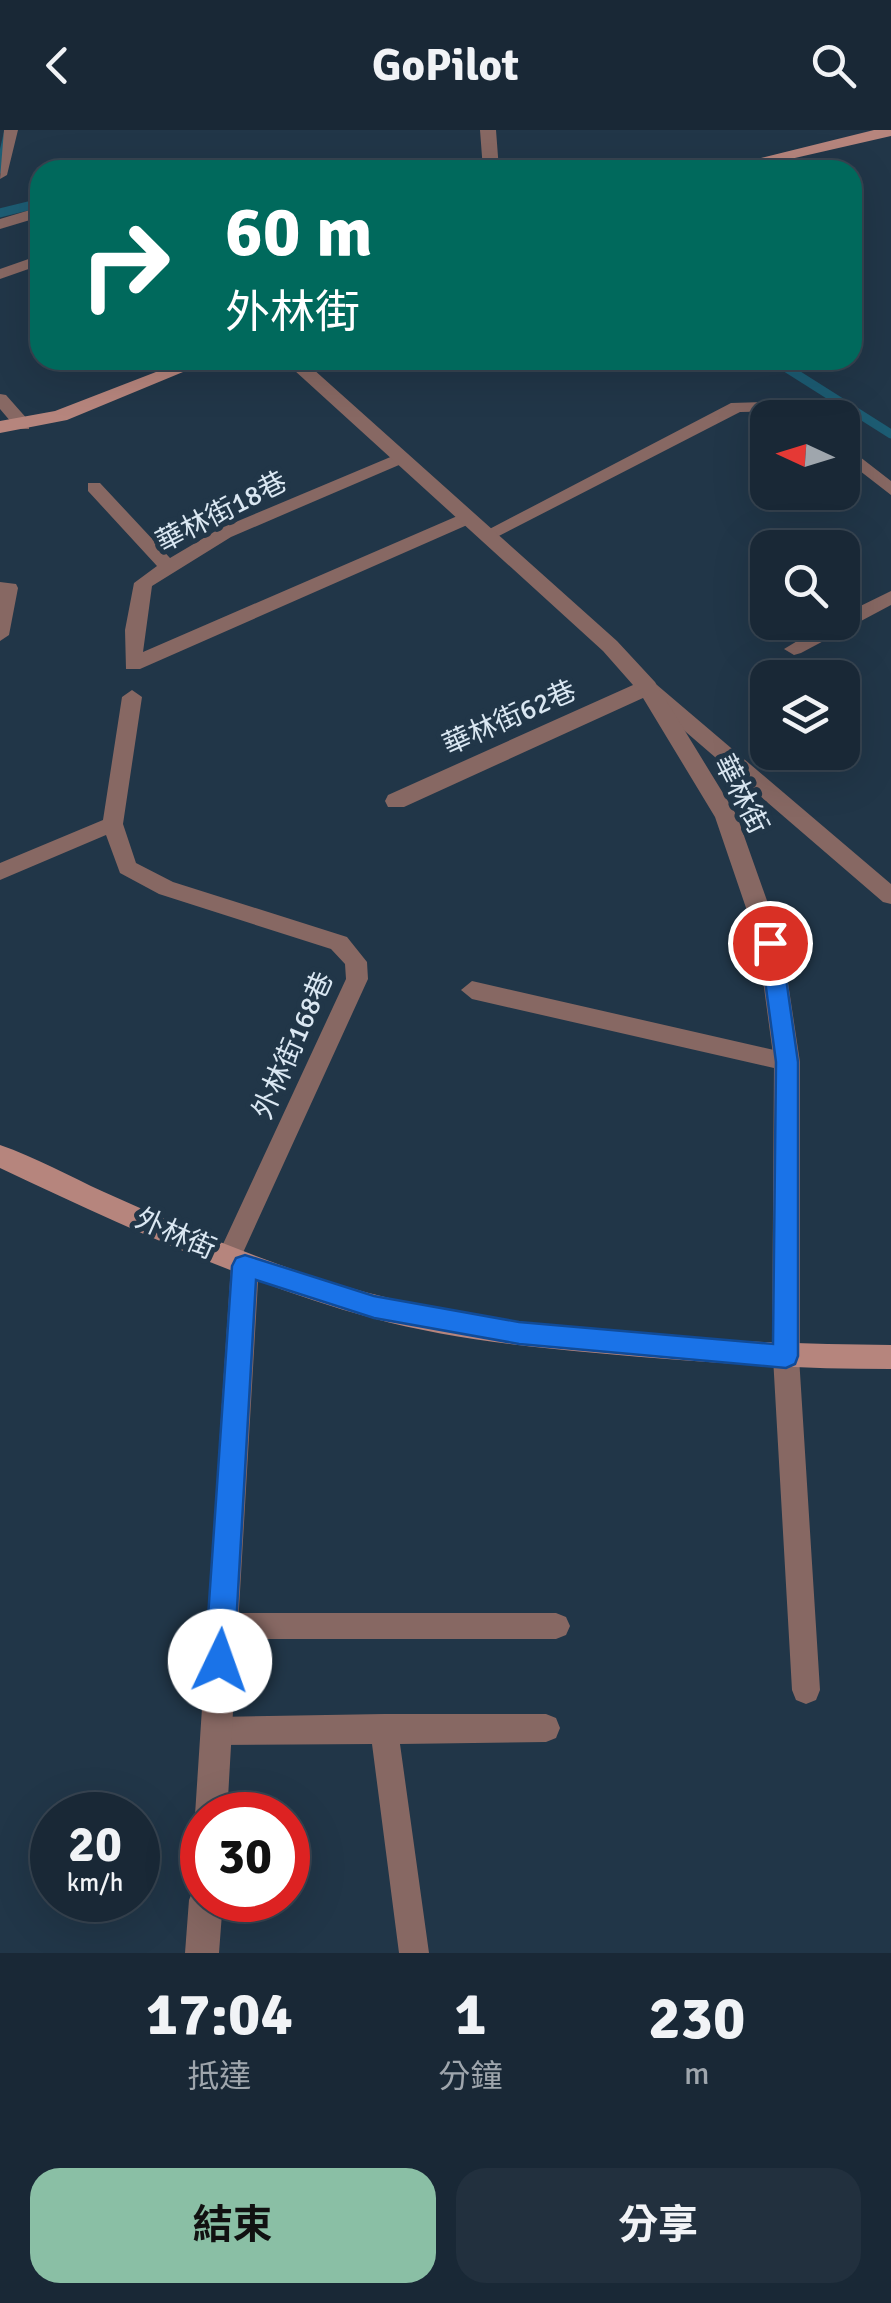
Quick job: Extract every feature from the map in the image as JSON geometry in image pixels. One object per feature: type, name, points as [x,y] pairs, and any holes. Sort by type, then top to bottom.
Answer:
[{"type":"street","points":[[488,130],[490,160]]},
{"type":"street","points":[[765,160],[891,131]]},
{"type":"street","points":[[0,427],[60,416],[177,370]]},
{"type":"street","name":"華林街","points":[[303,370],[610,646],[646,687],[726,816],[770,943],[787,1062],[786,1356]]},
{"type":"street","name":"華林街62巷","points":[[396,801],[646,687]]},
{"type":"street","name":"外林街","points":[[0,1156],[237,1261],[374,1307],[519,1333],[786,1356],[891,1357]]},
{"type":"street","points":[[212,1792],[237,1261]]},
{"type":"street","points":[[202,1953],[204,1922]]},
{"type":"lane","points":[[0,175],[11,130]]},
{"type":"lane","points":[[0,224],[30,215]]},
{"type":"lane","points":[[0,274],[30,264]]},
{"type":"lane","points":[[0,398],[23,425]]},
{"type":"lane","points":[[487,536],[737,406],[750,406]]},
{"type":"lane","name":"華林街18巷","points":[[400,458],[225,533],[143,583],[134,630],[133,664],[468,518]]},
{"type":"lane","points":[[860,463],[891,490]]},
{"type":"lane","points":[[94,487],[168,568]]},
{"type":"lane","points":[[0,588],[9,588],[0,635]]},
{"type":"lane","points":[[794,649],[891,597]]},
{"type":"lane","points":[[646,687],[891,896]]},
{"type":"lane","points":[[0,872],[113,824],[132,697]]},
{"type":"lane","name":"外林街168巷","points":[[113,824],[127,868],[166,888],[339,944],[356,962],[357,978],[237,1261]]},
{"type":"lane","points":[[472,990],[787,1062]]},
{"type":"lane","points":[[786,1356],[806,1690]]},
{"type":"lane","points":[[221,1626],[556,1626]]},
{"type":"lane","points":[[384,1728],[414,1953]]},
{"type":"lane","points":[[216,1731],[546,1728]]},
{"type":"waterway","points":[[0,169],[9,130]]},
{"type":"waterway","points":[[0,213],[30,206]]},
{"type":"waterway","points":[[790,370],[891,434]]},
{"type":"route","points":[[220,1661],[245,1266],[374,1307],[519,1333],[786,1356],[787,1062],[770,943]]}]
